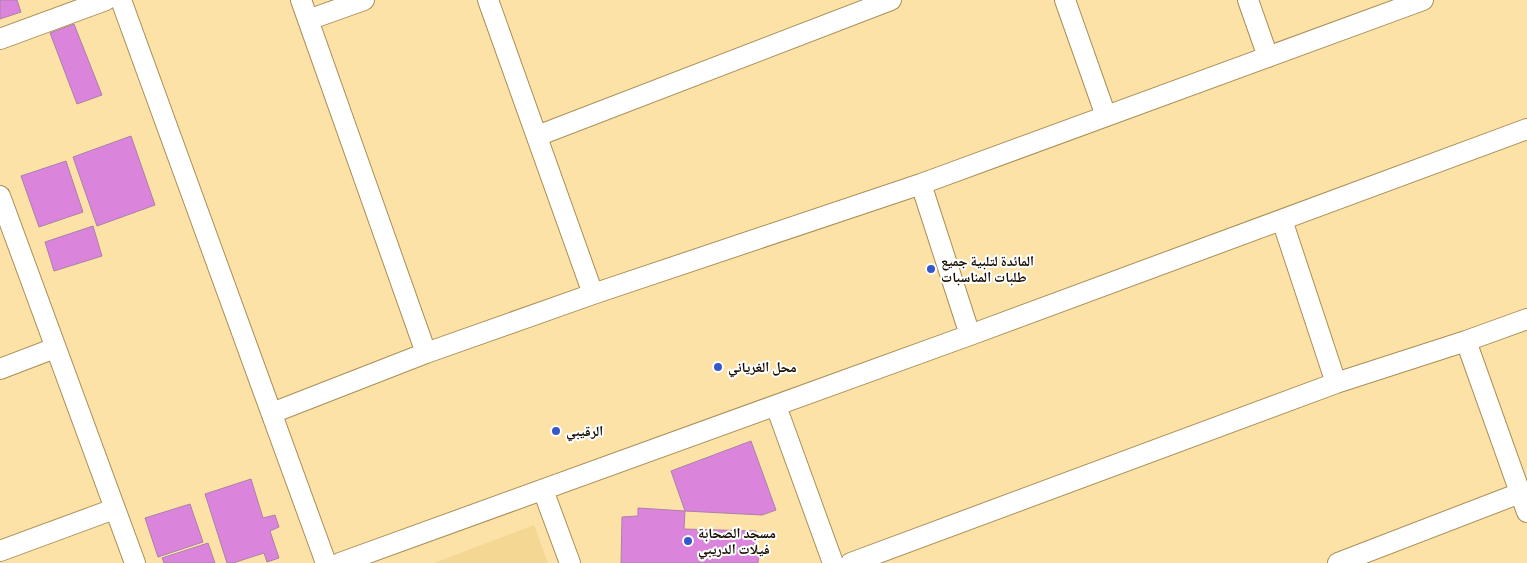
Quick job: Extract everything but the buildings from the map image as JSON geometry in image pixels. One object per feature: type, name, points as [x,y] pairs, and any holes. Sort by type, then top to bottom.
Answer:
[{"type":"street","points":[[0,40],[106,0]]},
{"type":"street","points":[[121,0],[326,563]]},
{"type":"street","points":[[301,0],[426,353]]},
{"type":"street","points":[[308,20],[364,0]]},
{"type":"street","points":[[488,0],[593,294]]},
{"type":"street","points":[[537,136],[891,0]]},
{"type":"street","points":[[1065,0],[1106,116]]},
{"type":"street","points":[[1248,0],[1268,57]]},
{"type":"street","points":[[272,413],[426,353],[593,294],[921,184],[1423,0]]},
{"type":"street","points":[[340,563],[970,336],[1527,129]]},
{"type":"street","points":[[921,184],[970,336]]},
{"type":"street","points":[[0,196],[134,563]]},
{"type":"street","points":[[1282,220],[1336,383]]},
{"type":"street","points":[[851,563],[1336,383],[1527,319]]},
{"type":"street","points":[[1338,563],[1365,558],[1524,503],[1466,341]]},
{"type":"street","points":[[0,369],[55,348]]},
{"type":"street","points":[[776,406],[833,563]]},
{"type":"street","points":[[543,490],[570,563]]},
{"type":"street","points":[[0,551],[114,509]]},
{"type":"shaded area","points":[[534,525],[548,563],[434,563]]},
{"type":"place","name":"المائدة لتلبية جميع طلبات المناسبات","points":[[931,269]]},
{"type":"place","name":"محل الغرياني","points":[[718,367]]},
{"type":"place","name":"الرقيبي","points":[[556,431]]},
{"type":"place","name":"مسجد الصحابة فيلات الدريبي","points":[[688,541]]}]
